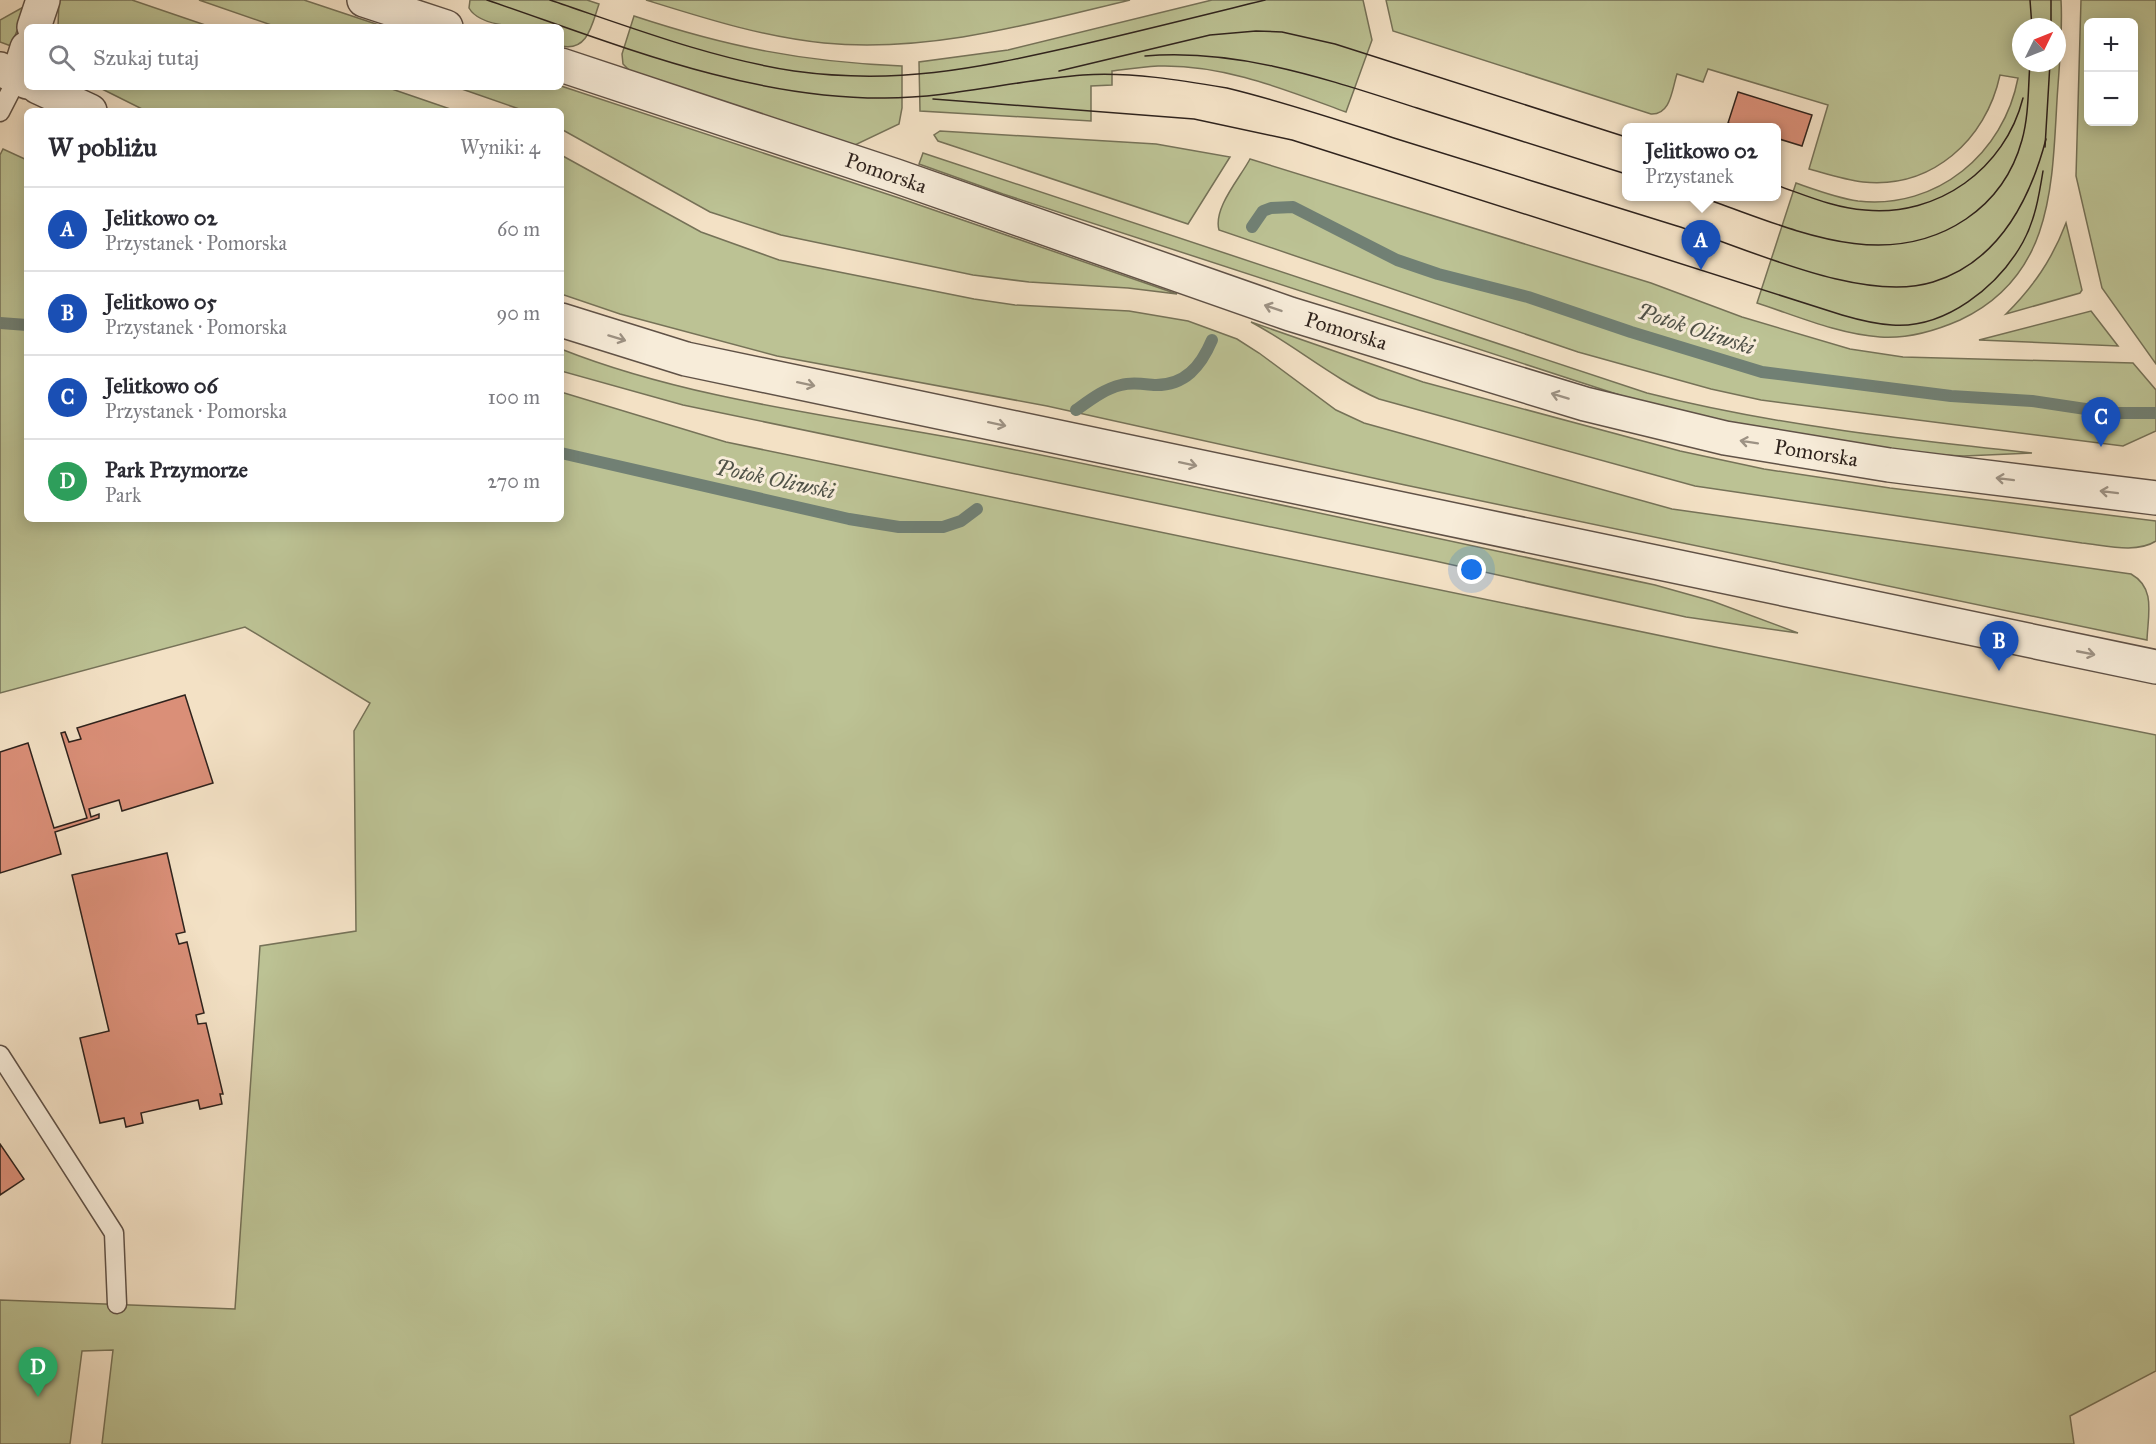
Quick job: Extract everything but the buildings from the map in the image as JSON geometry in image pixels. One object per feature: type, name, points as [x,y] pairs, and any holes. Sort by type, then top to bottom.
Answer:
[{"type":"street","points":[[35,24],[43,0]]},
{"type":"street","points":[[364,0],[437,24]]},
{"type":"street","name":"Pomorska","points":[[564,66],[896,176],[1290,314],[1585,404],[1749,442],[1889,465],[2156,498]]},
{"type":"street","points":[[52,90],[85,108]]},
{"type":"street","points":[[564,321],[698,362],[2156,667]]},
{"type":"lane","points":[[0,112],[22,73]]},
{"type":"lane","points":[[0,1055],[114,1233],[117,1305]]},
{"type":"green space","points":[[59,0],[132,0],[202,24],[58,24]]},
{"type":"green space","points":[[199,0],[304,0],[376,24],[268,24]]},
{"type":"green space","points":[[470,0],[587,0],[599,4],[588,35],[577,45],[570,47],[564,46],[564,24],[498,24],[486,21],[469,8]]},
{"type":"green space","points":[[646,0],[1130,0],[979,34],[902,44],[863,45],[824,43],[779,36],[734,26]]},
{"type":"green space","points":[[1212,0],[1363,0],[1372,40],[1346,112],[1254,80],[1183,66],[1112,71],[1112,85],[1091,86],[1091,121],[920,111],[919,62],[1008,50]]},
{"type":"green space","points":[[1386,0],[2061,0],[2061,18],[2012,18],[2012,72],[2059,72],[2053,165],[2041,227],[2030,255],[2013,280],[1990,302],[1960,320],[1941,328],[1901,337],[1864,335],[1818,324],[1757,303],[1796,183],[1834,196],[1858,201],[1887,201],[1914,196],[1940,186],[1962,171],[1982,152],[1998,130],[2010,105],[2018,78],[2000,75],[1993,99],[1982,120],[1969,139],[1952,156],[1912,177],[1888,182],[1863,182],[1809,169],[1828,105],[1708,69],[1703,82],[1677,74],[1667,106],[1658,113],[1651,114],[1393,31]]},
{"type":"green space","points":[[2081,0],[2156,0],[2156,364],[2102,288],[2076,176]]},
{"type":"green space","points":[[27,5],[11,46],[0,42],[0,20]]},
{"type":"green space","points":[[634,16],[734,44],[798,57],[902,66],[902,108],[899,124],[855,145],[630,71],[623,64],[622,54]]},
{"type":"green space","points":[[564,87],[899,198],[1177,294],[973,275],[781,235],[710,212],[564,131],[564,108],[516,108],[465,90],[564,90]]},
{"type":"green space","points":[[104,90],[395,90],[447,108],[140,108]]},
{"type":"green space","points":[[940,131],[1156,144],[1230,157],[1188,224],[938,141],[934,135]]},
{"type":"green space","points":[[3,149],[24,159],[24,522],[564,522],[564,393],[726,442],[1720,648],[2156,735],[2156,1371],[2070,1416],[2074,1444],[102,1444],[113,1350],[82,1351],[70,1444],[0,1444],[0,1300],[235,1309],[260,946],[356,931],[354,731],[370,703],[245,627],[0,693],[0,155]]},
{"type":"green space","points":[[923,153],[1647,393],[1790,422],[2032,453],[1964,456],[1921,454],[1712,420],[1647,404],[1003,194],[919,164]]},
{"type":"green space","points":[[564,157],[701,232],[779,260],[974,299],[1015,305],[1129,311],[1188,321],[1237,339],[1336,410],[1364,423],[1672,509],[2131,574],[2144,587],[2149,602],[2147,640],[1405,485],[1047,406],[777,356],[620,314],[564,295]]},
{"type":"green space","points":[[1250,159],[1651,283],[1742,317],[1850,349],[1903,357],[2133,363],[2156,390],[2156,431],[2123,446],[1761,400],[1711,389],[1578,352],[1219,230],[1220,212],[1228,193]]},
{"type":"green space","points":[[2066,223],[2082,290],[2080,293],[2006,314],[2041,272],[2055,249]]},
{"type":"green space","points":[[2091,311],[2118,346],[1979,340]]},
{"type":"green space","points":[[1251,322],[1423,382],[1680,451],[1764,469],[1890,488],[2156,521],[2156,541],[2139,547],[2110,547],[1695,486],[1379,399],[1346,382]]},
{"type":"green space","points":[[564,350],[669,384],[726,397],[1092,465],[1655,585],[1712,601],[1798,633],[1686,617],[1435,561],[683,405],[564,372]]},
{"type":"waterway","name":"Potok Oliwski","points":[[1252,227],[1263,211],[1271,208],[1293,207],[1397,260],[1438,274],[1528,297],[1631,332],[1762,372],[1951,396],[2032,401],[2112,413],[2156,413]]},
{"type":"waterway","name":"Potok Oliwski","points":[[0,323],[24,325]]},
{"type":"waterway","name":"Potok Oliwski","points":[[1076,410],[1097,395],[1115,387],[1129,384],[1165,384],[1183,378],[1197,366],[1212,340]]},
{"type":"waterway","name":"Potok Oliwski","points":[[564,454],[849,519],[899,527],[943,527],[961,521],[977,509]]},
{"type":"tram line","points":[[487,0],[556,24]]},
{"type":"tram line","points":[[550,0],[671,41],[732,58],[794,71],[867,76],[934,72],[1001,62],[1265,0]]},
{"type":"tram line","points":[[2030,0],[2031,18]]},
{"type":"tram line","points":[[2051,0],[2051,18]]},
{"type":"tram line","points":[[564,27],[633,51],[732,79],[834,96],[910,97],[1058,77],[1101,74],[1156,77],[1227,88],[1313,112],[1677,226],[1805,270],[1839,280],[1873,286],[1904,287],[1933,282],[1956,273],[1976,260],[2008,226],[2020,206],[2031,184],[2046,139]]},
{"type":"tram line","points":[[1059,71],[1210,35],[1256,31],[1282,32],[1335,44],[1622,136]]},
{"type":"tram line","points":[[1145,56],[1215,57],[1283,68],[1351,87],[1622,173]]},
{"type":"tram line","points":[[1711,201],[1763,220],[1831,240],[1866,245],[1900,244],[1933,236],[1976,212],[1994,194],[2008,174],[2024,131],[2029,72]]},
{"type":"tram line","points":[[2045,147],[2049,72]]},
{"type":"tram line","points":[[1781,187],[1820,201],[1853,209],[1892,210],[1918,205],[1942,196],[1965,183],[1984,166],[2001,146],[2014,123],[2023,98]]},
{"type":"tram line","points":[[933,99],[1194,119],[1292,140],[1842,315],[1867,322],[1892,325],[1931,320],[1950,312],[1968,302],[1999,275],[2023,242],[2031,225],[2043,171]]},
{"type":"place","name":"Jelitkowo 02","points":[[1701,270]]},
{"type":"place","name":"Jelitkowo 06","points":[[2101,447]]},
{"type":"place","name":"Jelitkowo 05","points":[[1999,671]]},
{"type":"place","name":"Park Przymorze","points":[[38,1397]]}]
